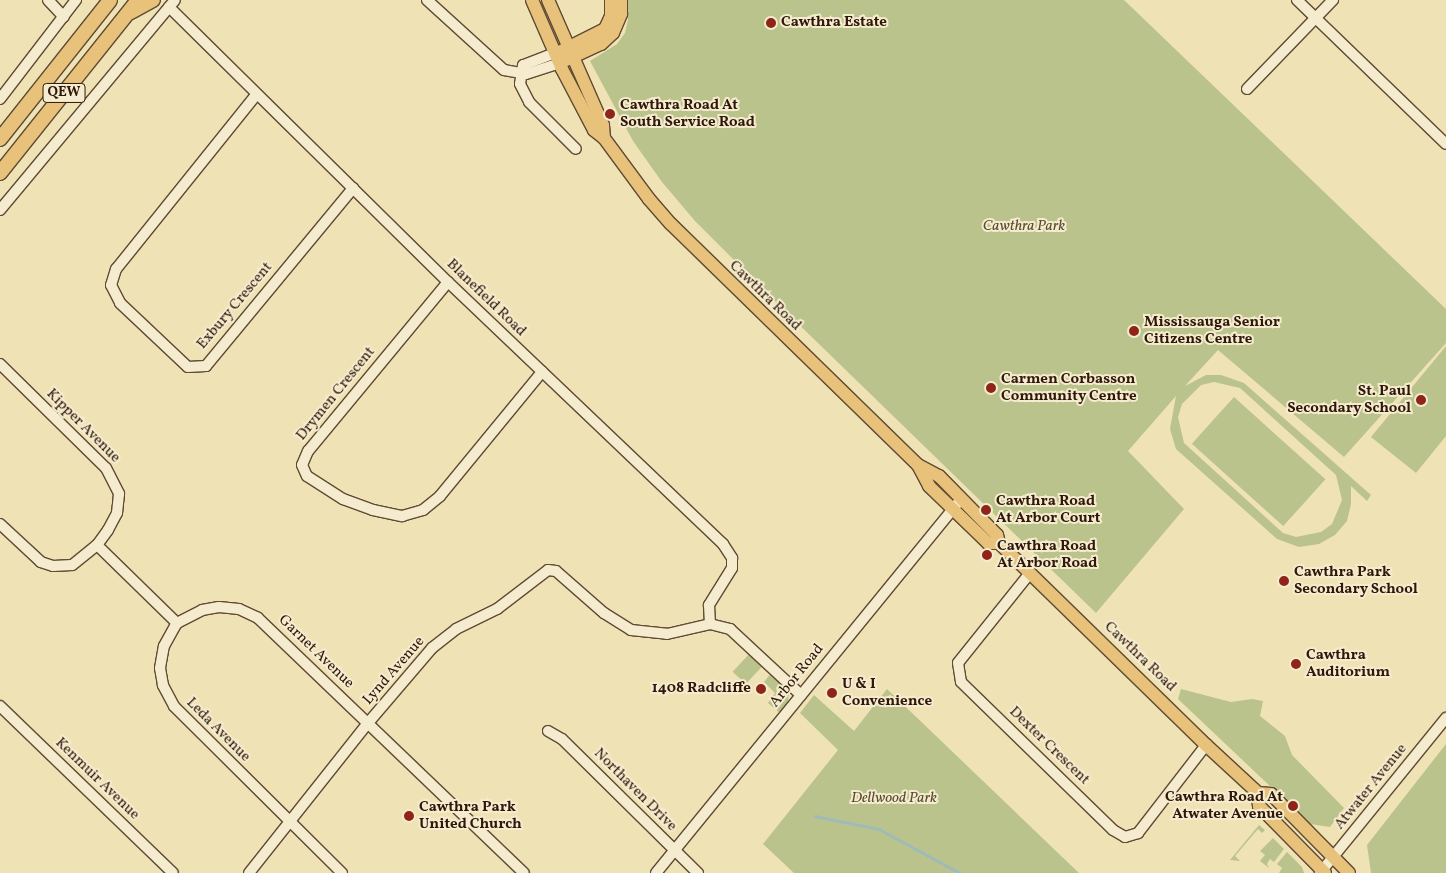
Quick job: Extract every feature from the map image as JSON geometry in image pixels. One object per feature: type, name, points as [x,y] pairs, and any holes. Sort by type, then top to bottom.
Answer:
[{"type":"highway","points":[[36,93],[98,0]]},
{"type":"highway","name":"QEW","points":[[0,139],[110,0]]},
{"type":"highway","name":"QEW","points":[[0,173],[138,0]]},
{"type":"highway","points":[[128,14],[153,0]]},
{"type":"main road","name":"Cawthra Road","points":[[532,0],[557,58],[583,112],[594,130],[604,138],[649,199],[709,264],[918,465],[939,476],[997,535],[999,543],[1206,745],[1258,793],[1271,794],[1349,873]]},
{"type":"main road","name":"Cawthra Road","points":[[548,0],[603,125],[604,138]]},
{"type":"main road","points":[[557,58],[570,52],[605,29],[611,16],[611,0]]},
{"type":"main road","points":[[570,52],[601,44],[613,33],[621,14],[621,0]]},
{"type":"main road","name":"Cawthra Road","points":[[918,465],[929,486],[988,543],[999,543]]},
{"type":"main road","name":"Cawthra Road","points":[[1258,793],[1259,806],[1322,872]]},
{"type":"street","points":[[48,0],[64,17]]},
{"type":"street","points":[[0,99],[76,0]]},
{"type":"street","points":[[427,0],[495,64],[504,70],[520,73]]},
{"type":"street","points":[[1297,0],[1446,144]]},
{"type":"street","points":[[1248,89],[1333,0]]},
{"type":"street","points":[[0,210],[172,3]]},
{"type":"street","name":"Blanefield Road","points":[[172,3],[256,95],[728,550],[732,568],[709,605],[710,624]]},
{"type":"street","points":[[557,58],[523,66],[520,73],[523,92],[529,102],[576,149]]},
{"type":"street","name":"Exbury Crescent","points":[[256,95],[116,269],[112,285],[127,309],[188,367],[206,366],[353,188]]},
{"type":"street","name":"Drymen Crescent","points":[[448,282],[308,451],[302,465],[307,476],[343,499],[373,510],[402,516],[423,510],[440,496],[542,372]]},
{"type":"street","name":"Kipper Avenue","points":[[0,364],[115,480],[119,494],[117,513],[97,545],[72,565],[47,565],[34,557],[0,524]]},
{"type":"street","name":"Arbor Road","points":[[656,873],[962,499]]},
{"type":"street","points":[[97,545],[177,623]]},
{"type":"street","name":"Lynd Avenue","points":[[249,873],[368,722],[432,648],[456,629],[497,609],[548,570],[556,571],[604,613],[632,630],[667,634],[710,624]]},
{"type":"street","name":"Dexter Crescent","points":[[1030,573],[958,662],[961,682],[1113,830],[1125,837],[1138,833],[1206,745]]},
{"type":"street","name":"Garnet Avenue","points":[[177,623],[211,608],[249,612],[268,626],[524,873]]},
{"type":"street","name":"Leda Avenue","points":[[177,623],[164,646],[161,660],[168,696],[182,716],[342,873]]},
{"type":"street","points":[[710,624],[738,635],[801,695]]},
{"type":"street","name":"Kenmuir Avenue","points":[[0,706],[173,873]]},
{"type":"street","name":"Atwater Avenue","points":[[1322,872],[1446,718]]},
{"type":"street","name":"Northaven Drive","points":[[548,731],[562,739],[698,873]]},
{"type":"green space","name":"Cawthra Park","points":[[627,0],[1124,0],[1446,309],[1446,343],[1344,457],[1218,350],[1185,386],[1206,375],[1221,375],[1244,383],[1371,495],[1367,501],[1351,486],[1351,504],[1347,521],[1335,535],[1319,544],[1299,547],[1277,539],[1176,449],[1170,429],[1176,396],[1128,451],[1184,509],[1096,613],[785,311],[695,221],[662,182],[633,141],[590,61],[617,44],[625,33],[628,20]],"holes":[[[1214,382],[1240,388],[1336,475],[1342,500],[1332,524],[1321,532],[1296,537],[1283,533],[1184,443],[1178,417],[1182,404],[1201,385]]]},
{"type":"green space","points":[[1446,346],[1446,436],[1416,473],[1371,437]]},
{"type":"green space","points":[[1234,397],[1325,479],[1283,526],[1192,444]]},
{"type":"green space","points":[[751,652],[764,664],[746,684],[733,672]]},
{"type":"green space","points":[[772,672],[789,690],[788,702],[780,713],[768,703],[775,693],[764,682]]},
{"type":"green space","name":"Dellwood Park","points":[[887,689],[1079,873],[794,873],[763,844],[838,750],[800,713],[814,695],[854,731]]},
{"type":"green space","points":[[1181,689],[1231,702],[1252,699],[1263,701],[1260,716],[1285,736],[1292,755],[1344,808],[1330,827],[1310,824],[1178,699]]},
{"type":"green space","points":[[1446,744],[1446,873],[1371,873],[1367,845]]},
{"type":"green space","points":[[1259,825],[1265,830],[1262,833],[1258,829],[1235,856],[1240,861],[1230,860]]},
{"type":"green space","points":[[1273,838],[1284,849],[1274,862],[1270,859],[1267,864],[1269,868],[1260,861],[1265,855],[1260,851]]},
{"type":"green space","points":[[1287,852],[1302,867],[1304,873],[1279,873],[1282,868],[1277,864]]},
{"type":"waterway","points":[[815,816],[879,829],[960,873]]},
{"type":"place","name":"Cawthra Estate","points":[[771,23]]},
{"type":"place","name":"Cawthra Road At South Service Road","points":[[610,114]]},
{"type":"place","name":"Mississauga Senior Citizens Centre","points":[[1134,331]]},
{"type":"place","name":"Carmen Corbasson Community Centre","points":[[991,388]]},
{"type":"place","name":"St. Paul Secondary School","points":[[1421,400]]},
{"type":"place","name":"Cawthra Road At Arbor Court","points":[[986,510]]},
{"type":"place","name":"Cawthra Road At Arbor Road","points":[[987,555]]},
{"type":"place","name":"Cawthra Park Secondary School","points":[[1284,581]]},
{"type":"place","name":"Cawthra Auditorium","points":[[1296,664]]},
{"type":"place","name":"1408 Radcliffe","points":[[761,689]]},
{"type":"place","name":"U & I Convenience","points":[[832,693]]},
{"type":"place","name":"Cawthra Road At Atwater Avenue","points":[[1293,806]]},
{"type":"place","name":"Cawthra Park United Church","points":[[409,816]]}]
